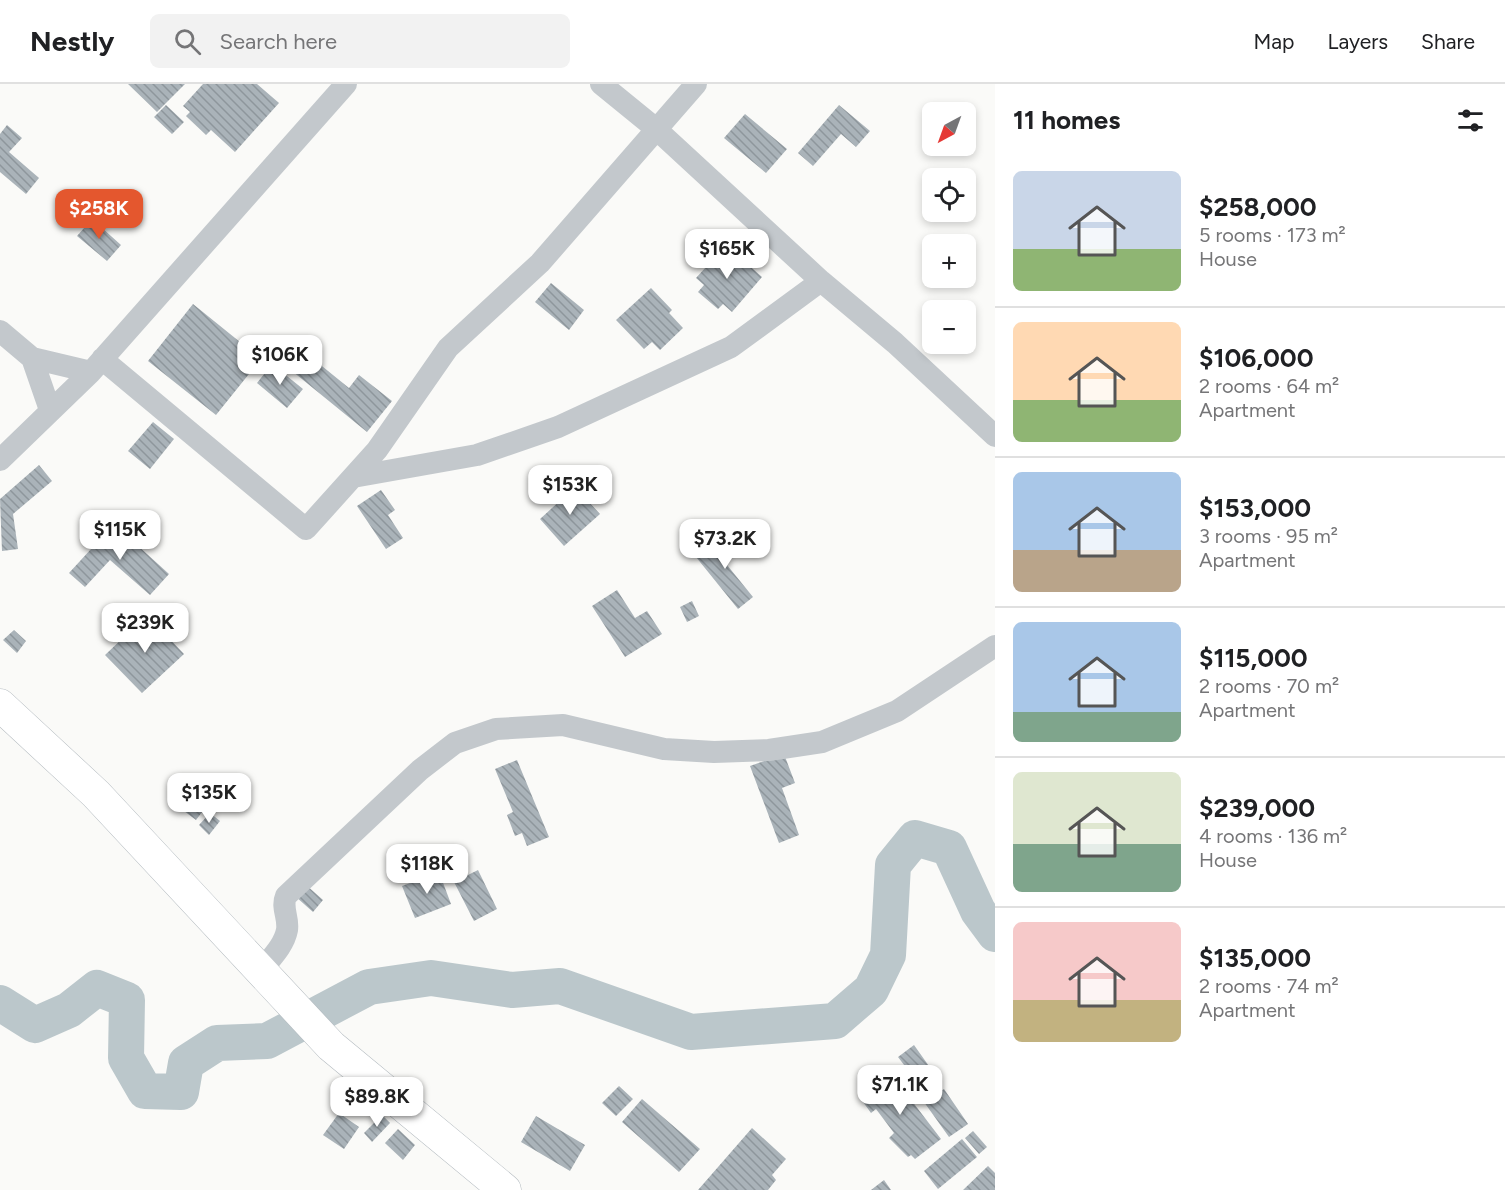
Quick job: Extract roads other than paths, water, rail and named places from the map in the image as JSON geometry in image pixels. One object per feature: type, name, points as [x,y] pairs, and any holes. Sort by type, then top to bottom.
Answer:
[{"type":"main road","points":[[0,705],[96,794],[288,1003],[331,1046],[505,1190]]},
{"type":"street","points":[[0,460],[97,366],[346,84]]},
{"type":"street","points":[[601,84],[655,128],[821,281],[895,343],[995,436]]},
{"type":"street","points":[[32,358],[97,366],[306,529],[377,450],[448,348],[540,263],[655,128],[696,84]]},
{"type":"street","points":[[353,477],[477,455],[558,428],[732,347],[821,281]]},
{"type":"street","points":[[0,331],[32,358],[50,410]]},
{"type":"street","points":[[260,972],[282,943],[287,929],[283,904],[286,896],[365,820],[455,743],[496,729],[563,725],[664,749],[747,751],[822,742],[897,711],[995,646]]},
{"type":"waterway","points":[[0,1003],[35,1025],[69,1010],[97,988],[127,1000],[126,1058],[145,1091],[181,1092],[186,1063],[217,1043],[267,1041],[369,987],[431,978],[512,990],[560,986],[691,1032],[835,1021],[871,990],[888,955],[893,865],[915,838],[949,848],[978,911],[995,934]]}]
